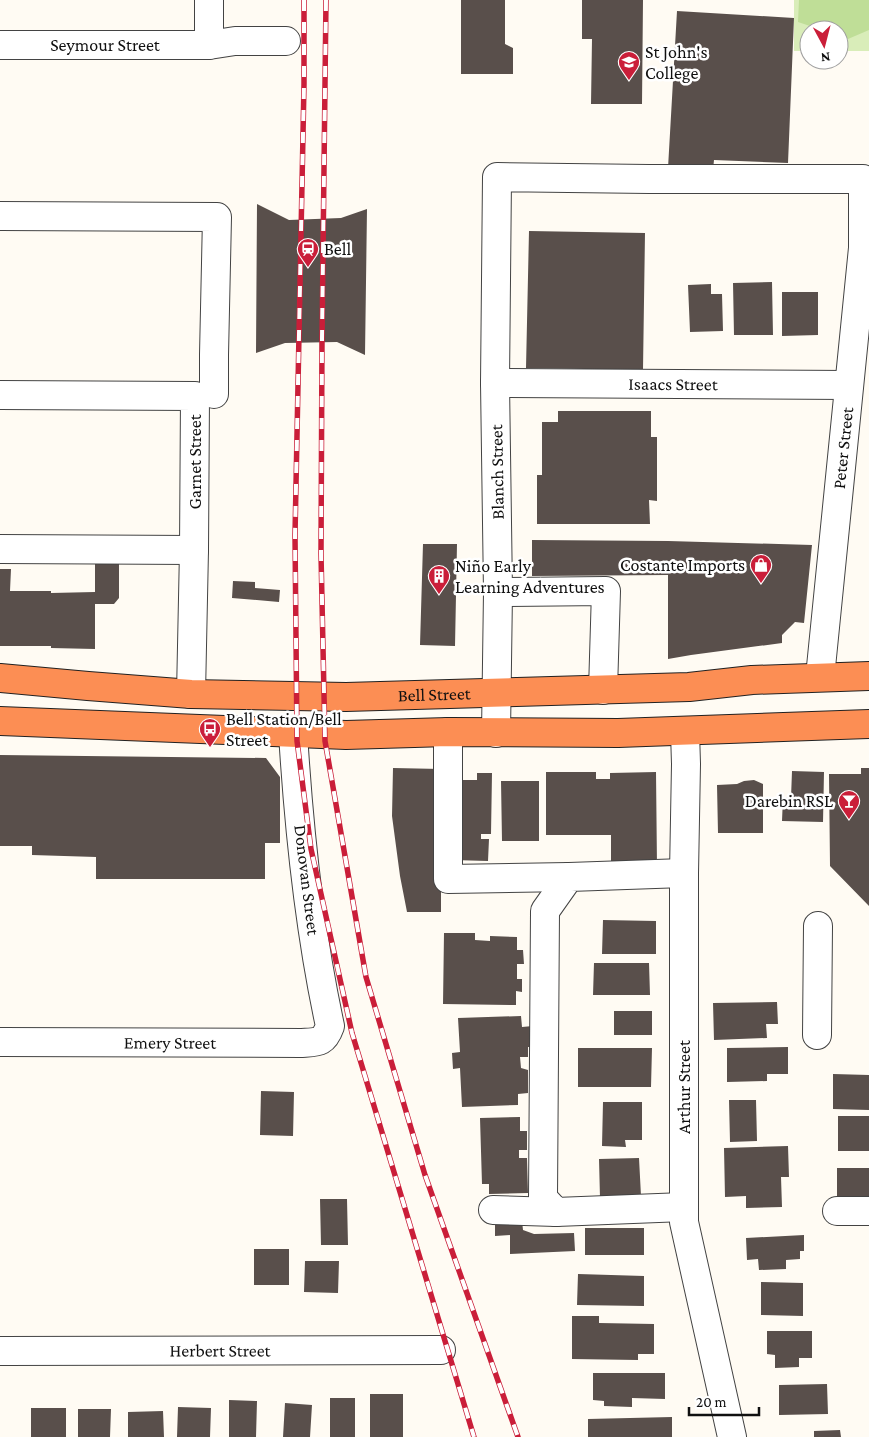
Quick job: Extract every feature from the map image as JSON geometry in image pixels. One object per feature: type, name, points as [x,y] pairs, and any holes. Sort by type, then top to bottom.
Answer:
[{"type":"highway","name":"Bell Street","points":[[0,678],[191,694],[346,697],[689,687],[752,680],[869,676]]},
{"type":"highway","points":[[0,722],[346,735],[448,732],[685,732],[829,724],[869,724]]},
{"type":"street","points":[[209,0],[210,44]]},
{"type":"street","name":"Seymour Street","points":[[0,45],[210,44],[235,41],[286,41]]},
{"type":"street","name":"Blanch Street","points":[[496,733],[498,592],[495,383],[498,177],[788,179]]},
{"type":"street","name":"Peter Street","points":[[788,179],[863,179],[866,218],[855,404],[820,677]]},
{"type":"street","points":[[0,216],[217,217],[214,394]]},
{"type":"street","name":"Isaacs Street","points":[[495,383],[855,404]]},
{"type":"street","name":"Garnet Street","points":[[0,395],[195,396],[191,694]]},
{"type":"street","points":[[0,549],[194,550]]},
{"type":"street","points":[[498,592],[606,591],[603,690]]},
{"type":"street","points":[[448,732],[448,879],[684,873]]},
{"type":"street","name":"Arthur Street","points":[[685,732],[684,1222],[732,1437]]},
{"type":"street","name":"Donovan Street","points":[[294,733],[298,811],[309,912],[330,1026]]},
{"type":"street","points":[[556,1212],[543,1198],[545,912],[569,877]]},
{"type":"street","points":[[817,1035],[818,926]]},
{"type":"street","name":"Emery Street","points":[[0,1042],[302,1043],[321,1041],[327,1034],[330,1026]]},
{"type":"street","points":[[493,1210],[556,1212],[684,1207]]},
{"type":"street","points":[[837,1211],[869,1211]]},
{"type":"street","name":"Herbert Street","points":[[0,1351],[440,1350]]},
{"type":"green space","points":[[794,0],[869,0],[869,51],[849,51],[849,20],[799,20],[799,51],[794,51]]},
{"type":"green space","points":[[799,0],[869,0],[869,30],[849,39],[849,20],[799,20],[798,22]]},
{"type":"building","points":[[461,0],[505,0],[505,44],[513,48],[513,74],[461,74]]},
{"type":"building","points":[[582,0],[643,0],[642,104],[591,104],[592,39],[582,39]]},
{"type":"building","points":[[677,11],[794,18],[788,163],[714,160],[713,170],[668,168]]},
{"type":"building","points":[[257,204],[289,220],[341,218],[367,209],[365,355],[337,342],[285,343],[256,353]]},
{"type":"building","points":[[529,231],[645,233],[643,370],[526,368]]},
{"type":"building","points":[[772,282],[773,335],[734,335],[733,283]]},
{"type":"building","points":[[711,284],[711,294],[722,294],[723,331],[690,332],[688,285]]},
{"type":"building","points":[[782,292],[818,292],[818,335],[782,336]]},
{"type":"building","points":[[558,411],[651,411],[651,437],[657,437],[657,501],[649,500],[650,524],[537,524],[537,475],[542,475],[542,422],[558,422]]},
{"type":"building","points":[[532,540],[812,545],[804,623],[795,622],[782,635],[782,643],[668,659],[668,575],[532,576]]},
{"type":"building","name":"Niño Early Learning Adventures","points":[[423,544],[457,544],[455,646],[420,645]]},
{"type":"building","points":[[95,558],[119,558],[119,598],[114,604],[95,604],[95,649],[51,648],[51,646],[0,646],[0,569],[11,569],[10,591],[51,591],[51,593],[95,592]]},
{"type":"building","points":[[233,581],[255,582],[255,588],[280,590],[279,602],[232,598]]},
{"type":"building","points":[[0,755],[266,758],[280,777],[280,843],[265,843],[265,879],[96,879],[96,857],[32,855],[32,846],[0,846]]},
{"type":"building","points":[[393,768],[441,769],[441,912],[407,912],[392,816]]},
{"type":"building","name":"Darebin RSL","points":[[861,768],[869,768],[869,906],[830,866],[829,774],[861,774]]},
{"type":"building","points":[[792,771],[824,772],[823,822],[782,821],[783,797],[791,798]]},
{"type":"building","points":[[546,772],[596,772],[596,779],[610,779],[610,773],[656,772],[657,867],[611,867],[611,835],[546,835]]},
{"type":"building","points":[[477,773],[492,773],[491,834],[481,834],[481,839],[489,839],[488,861],[453,860],[455,780],[477,780]]},
{"type":"building","points":[[754,780],[763,784],[763,833],[718,833],[717,785],[737,784]]},
{"type":"building","points":[[501,781],[539,781],[539,841],[502,841]]},
{"type":"building","points":[[603,920],[656,921],[656,954],[602,954]]},
{"type":"building","points":[[444,933],[475,933],[475,940],[490,941],[490,936],[517,937],[517,950],[523,950],[524,964],[517,964],[517,979],[522,979],[522,992],[516,991],[516,1005],[443,1004]]},
{"type":"building","points":[[594,963],[649,963],[650,995],[593,995]]},
{"type":"building","points":[[777,1002],[778,1024],[766,1024],[767,1038],[714,1040],[713,1003]]},
{"type":"building","points":[[614,1011],[652,1011],[652,1035],[614,1035]]},
{"type":"building","points":[[521,1016],[522,1027],[533,1026],[533,1047],[528,1047],[528,1057],[520,1057],[521,1068],[528,1070],[528,1093],[518,1094],[518,1105],[462,1107],[460,1068],[453,1069],[452,1053],[460,1052],[458,1018]]},
{"type":"building","points":[[788,1047],[788,1074],[767,1074],[767,1081],[727,1082],[727,1048]]},
{"type":"building","points":[[578,1048],[652,1048],[651,1087],[578,1087]]},
{"type":"building","points":[[833,1074],[869,1075],[869,1110],[833,1109]]},
{"type":"building","points":[[261,1091],[294,1092],[293,1136],[260,1135]]},
{"type":"building","points":[[729,1100],[756,1100],[757,1141],[730,1142]]},
{"type":"building","points":[[603,1102],[642,1102],[642,1140],[625,1140],[626,1147],[602,1146]]},
{"type":"building","points":[[838,1116],[869,1116],[869,1151],[838,1151]]},
{"type":"building","points":[[520,1117],[520,1131],[527,1131],[527,1150],[519,1150],[519,1158],[527,1158],[528,1193],[489,1194],[489,1184],[482,1184],[480,1118]]},
{"type":"building","points":[[788,1146],[789,1177],[781,1177],[782,1207],[746,1208],[746,1196],[725,1197],[724,1148]]},
{"type":"building","points":[[639,1158],[641,1196],[600,1198],[599,1159]]},
{"type":"building","points":[[837,1168],[869,1168],[869,1207],[837,1207]]},
{"type":"building","points":[[320,1199],[347,1199],[348,1245],[321,1245]]},
{"type":"building","points":[[522,1221],[523,1230],[534,1234],[574,1233],[575,1251],[510,1254],[510,1235],[495,1236],[495,1222]]},
{"type":"building","points":[[585,1228],[644,1228],[644,1255],[585,1255]]},
{"type":"building","points":[[804,1235],[804,1251],[800,1251],[800,1259],[786,1260],[786,1269],[759,1270],[758,1259],[747,1260],[746,1238]]},
{"type":"building","points":[[254,1249],[289,1249],[289,1285],[254,1285]]},
{"type":"building","points":[[305,1261],[339,1261],[338,1293],[304,1292]]},
{"type":"building","points":[[578,1274],[644,1276],[644,1306],[577,1305]]},
{"type":"building","points":[[761,1282],[803,1283],[803,1316],[761,1315]]},
{"type":"building","points":[[572,1316],[599,1316],[599,1323],[654,1324],[654,1354],[638,1354],[638,1360],[572,1359]]},
{"type":"building","points":[[767,1331],[812,1331],[812,1358],[799,1358],[799,1367],[775,1368],[775,1355],[767,1354]]},
{"type":"building","points":[[593,1373],[665,1373],[665,1399],[632,1398],[632,1407],[604,1406],[604,1401],[593,1400]]},
{"type":"building","points":[[827,1384],[828,1414],[779,1415],[779,1385]]},
{"type":"building","points":[[370,1394],[403,1394],[403,1437],[370,1437]]},
{"type":"building","points":[[330,1398],[355,1398],[355,1437],[330,1437]]},
{"type":"building","points":[[229,1400],[257,1401],[256,1437],[229,1437]]},
{"type":"building","points":[[285,1403],[312,1405],[310,1437],[283,1437]]},
{"type":"building","points":[[178,1407],[211,1408],[210,1437],[177,1437]]},
{"type":"building","points":[[31,1408],[66,1408],[66,1437],[31,1437]]},
{"type":"building","points":[[78,1409],[111,1409],[110,1437],[78,1437]]},
{"type":"building","points":[[163,1411],[164,1437],[128,1437],[128,1412]]},
{"type":"building","points":[[672,1417],[672,1437],[588,1437],[588,1419]]},
{"type":"building","points":[[840,1430],[841,1437],[814,1437],[814,1431]]},
{"type":"railway","points":[[304,0],[295,535],[297,741],[311,849],[352,1033],[474,1437]]},
{"type":"railway","points":[[326,0],[321,554],[325,741],[366,977],[425,1175],[518,1437]]},
{"type":"place","name":"St John's College","points":[[629,81]]},
{"type":"place","name":"Bell","points":[[308,268]]},
{"type":"place","name":"Costante Imports","points":[[761,584]]},
{"type":"place","name":"Niño Early Learning Adventures","points":[[439,595]]},
{"type":"place","name":"Bell Station/Bell Street","points":[[210,748]]},
{"type":"place","name":"Darebin RSL","points":[[849,820]]}]
